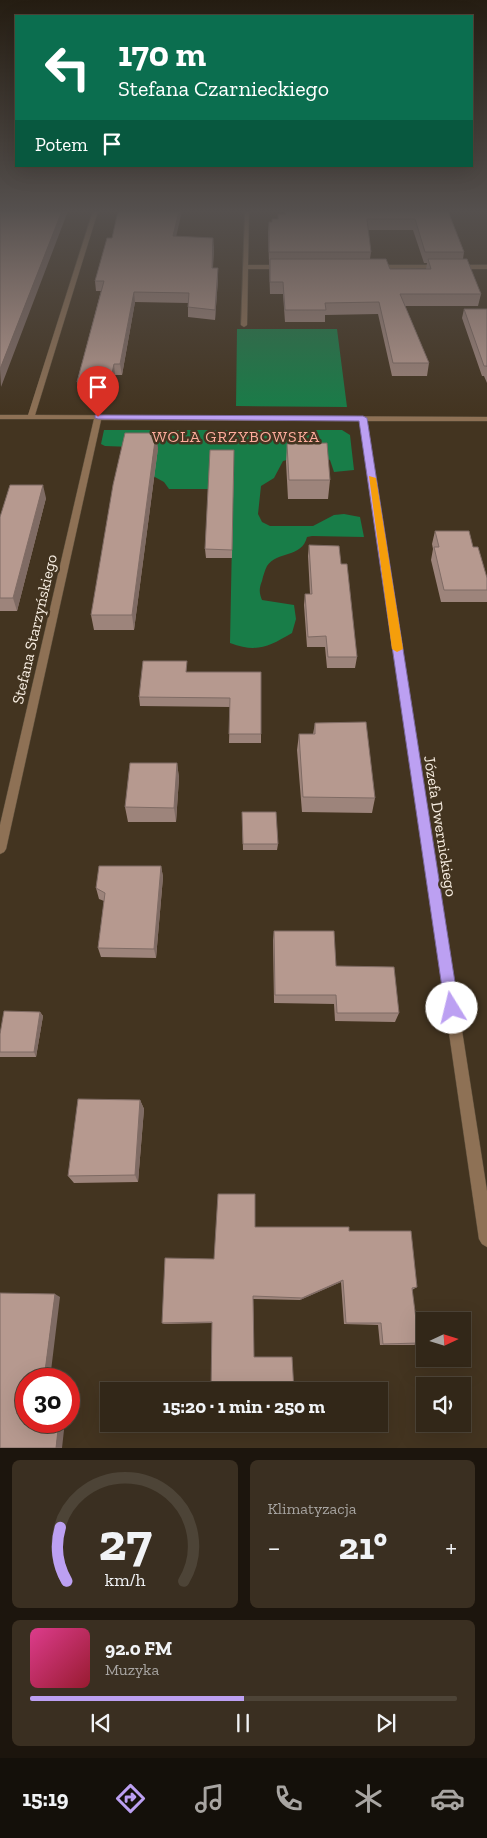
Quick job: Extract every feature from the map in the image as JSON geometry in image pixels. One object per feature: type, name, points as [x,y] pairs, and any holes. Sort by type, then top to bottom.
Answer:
[{"type":"street","points":[[31,417],[75,279]]},
{"type":"street","points":[[244,325],[245,279]]},
{"type":"street","points":[[0,417],[487,419]]},
{"type":"street","name":"Stefana Starzyńskiego","points":[[0,849],[98,417]]},
{"type":"street","name":"Józefa Dwernickiego","points":[[363,418],[487,1239]]},
{"type":"green space","points":[[237,329],[337,329],[347,407],[236,406]]},
{"type":"green space","points":[[104,430],[342,430],[350,435],[354,470],[334,472],[330,460],[319,457],[301,457],[283,461],[274,478],[261,486],[258,514],[262,522],[270,526],[313,526],[334,515],[344,514],[360,517],[364,537],[307,537],[300,548],[271,561],[264,573],[260,595],[262,600],[294,605],[296,619],[292,633],[262,647],[248,648],[230,643],[233,489],[169,489],[164,482],[153,476],[158,448],[105,446],[101,444]]},
{"type":"building","points":[[0,279],[35,279],[0,369]]},
{"type":"building","points":[[96,279],[217,279],[215,310],[188,307],[189,293],[134,292],[120,364],[114,364],[110,382],[77,382],[104,281],[95,281]]},
{"type":"building","points":[[270,279],[475,279],[481,294],[400,294],[429,363],[393,363],[379,302],[325,303],[326,310],[285,310],[283,282],[270,282]]},
{"type":"building","points":[[464,309],[487,309],[487,366],[484,366]]},
{"type":"building","points":[[125,433],[156,433],[132,615],[91,615],[113,485]]},
{"type":"building","points":[[327,443],[330,480],[289,480],[287,444]]},
{"type":"building","points":[[210,450],[234,450],[232,550],[205,549]]},
{"type":"building","points":[[10,485],[43,485],[13,598],[0,598],[0,517]]},
{"type":"building","points":[[435,531],[469,531],[473,547],[478,547],[487,578],[487,590],[444,590],[434,547],[439,547]]},
{"type":"building","points":[[309,545],[339,546],[341,564],[347,564],[357,657],[328,657],[326,636],[308,637],[305,594],[312,594]]},
{"type":"building","points":[[143,661],[187,661],[186,672],[261,672],[261,734],[229,734],[230,698],[139,697]]},
{"type":"building","points":[[366,722],[375,798],[303,797],[299,734],[315,734],[315,723]]},
{"type":"building","points":[[130,763],[177,763],[174,808],[125,807]]},
{"type":"building","points":[[242,812],[276,812],[278,844],[243,844]]},
{"type":"building","points":[[99,866],[161,866],[154,949],[98,948],[105,893],[96,888]]},
{"type":"building","points":[[274,931],[334,931],[336,966],[394,967],[399,1013],[337,1013],[336,995],[275,995]]},
{"type":"building","points":[[4,1011],[40,1012],[34,1052],[0,1052],[0,1034]]},
{"type":"building","points":[[78,1099],[140,1100],[135,1175],[68,1176]]},
{"type":"building","points":[[218,1194],[255,1194],[255,1227],[349,1227],[349,1231],[411,1231],[417,1287],[412,1288],[416,1319],[416,1343],[383,1344],[381,1323],[346,1323],[343,1280],[302,1298],[253,1296],[254,1357],[292,1357],[293,1382],[211,1382],[212,1322],[162,1323],[165,1258],[214,1259]]},
{"type":"building","points":[[0,1293],[55,1294],[45,1368],[15,1368],[15,1433],[58,1433],[56,1448],[0,1448]]},
{"type":"slow traffic","points":[[372,478],[397,649]]},
{"type":"district","name":"WOLA GRZYBOWSKA","points":[[236,436]]},
{"type":"route","points":[[98,417],[363,418],[452,1008]]}]
